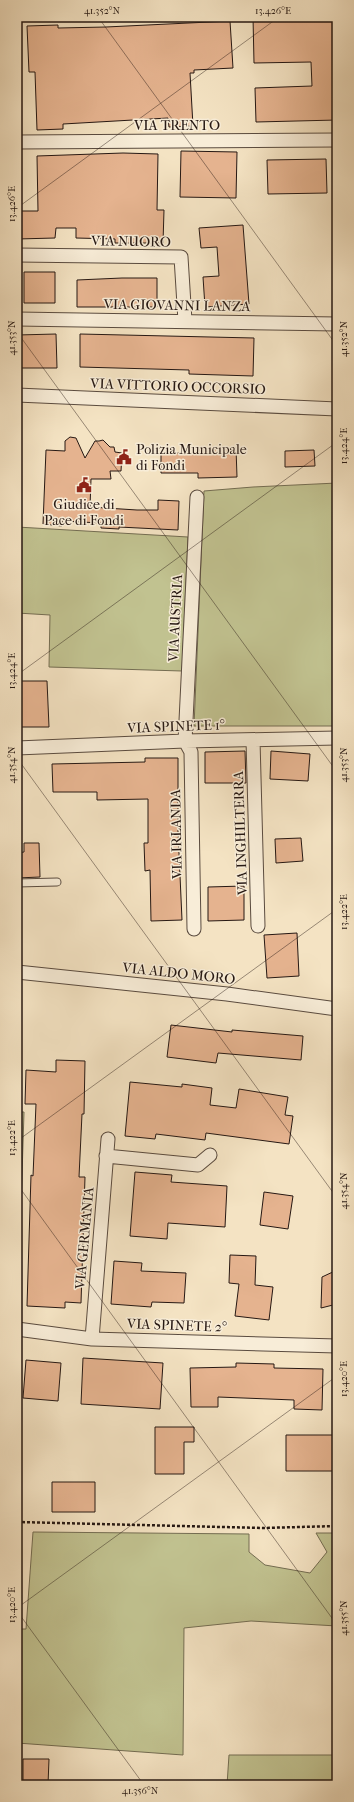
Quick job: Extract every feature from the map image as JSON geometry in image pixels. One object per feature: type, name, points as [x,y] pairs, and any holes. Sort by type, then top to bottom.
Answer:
[{"type":"street","name":"VIA TRENTO","points":[[17,142],[337,140]]},
{"type":"street","name":"VIA NUORO","points":[[17,255],[181,257],[184,321]]},
{"type":"street","name":"VIA GIOVANNI LANZA","points":[[17,319],[337,324]]},
{"type":"street","name":"VIA VITTORIO OCCORSIO","points":[[17,395],[337,409]]},
{"type":"street","name":"VIA AUSTRIA","points":[[185,741],[197,497]]},
{"type":"street","name":"VIA SPINETE 1°","points":[[17,748],[185,741],[337,738]]},
{"type":"street","name":"VIA INGHILTERRA","points":[[253,740],[258,926]]},
{"type":"street","name":"VIA IRLANDA","points":[[185,741],[190,752],[194,928]]},
{"type":"street","name":"VIA ALDO MORO","points":[[17,972],[227,994],[337,1009]]},
{"type":"street","name":"VIA GERMANIA","points":[[92,1339],[108,1139]]},
{"type":"street","points":[[106,1156],[198,1165],[210,1155]]},
{"type":"street","name":"VIA SPINETE 2°","points":[[17,1329],[92,1339],[337,1346]]},
{"type":"lane","points":[[17,884],[57,882]]},
{"type":"path","points":[[17,1522],[263,1528],[337,1526]]},
{"type":"green space","points":[[337,483],[337,726],[194,726],[204,491]]},
{"type":"green space","points":[[17,527],[188,537],[182,671],[49,667],[50,615],[17,613]]},
{"type":"green space","points":[[17,1112],[24,1112],[21,1207],[17,1207]]},
{"type":"green space","points":[[33,1532],[249,1534],[249,1552],[265,1565],[310,1573],[327,1552],[316,1533],[337,1533],[337,1626],[251,1621],[184,1628],[183,1755],[17,1743],[17,1629],[26,1629]]},
{"type":"green space","points":[[229,1755],[337,1755],[337,1785],[227,1785]]},
{"type":"building","points":[[253,17],[337,17],[337,120],[256,122],[255,88],[312,86],[311,62],[254,63]]},
{"type":"building","points":[[230,21],[233,68],[194,70],[194,73],[190,73],[193,126],[169,127],[168,118],[63,124],[63,129],[37,130],[35,72],[29,72],[27,26],[58,25],[58,28],[106,27]]},
{"type":"building","points":[[181,151],[237,152],[236,198],[180,197]]},
{"type":"building","points":[[123,153],[158,154],[157,210],[164,210],[163,243],[115,243],[115,239],[76,238],[76,228],[56,228],[55,238],[17,239],[17,211],[38,211],[37,156]]},
{"type":"building","points":[[326,159],[327,193],[268,194],[267,160]]},
{"type":"building","points":[[243,225],[249,304],[205,307],[203,277],[219,276],[217,247],[201,248],[199,228]]},
{"type":"building","points":[[24,272],[55,272],[55,303],[24,303]]},
{"type":"building","points":[[157,278],[157,307],[77,307],[77,280]]},
{"type":"building","points":[[56,334],[57,368],[17,368],[17,335]]},
{"type":"building","points":[[80,334],[254,338],[253,376],[189,374],[189,370],[80,367]]},
{"type":"building","points":[[70,437],[76,438],[85,458],[95,441],[103,440],[110,447],[114,447],[115,452],[122,453],[121,471],[110,471],[111,479],[91,479],[90,507],[158,510],[158,500],[179,501],[178,530],[119,527],[119,529],[101,528],[101,523],[62,521],[62,526],[43,524],[46,450],[65,451],[65,441]]},
{"type":"building","points":[[236,448],[237,477],[198,478],[198,473],[161,473],[161,453],[198,453],[197,450]]},
{"type":"building","points":[[314,450],[315,466],[285,467],[285,451]]},
{"type":"building","points":[[17,681],[47,681],[49,727],[17,727]]},
{"type":"building","points":[[245,751],[246,783],[205,783],[205,752]]},
{"type":"building","points":[[271,751],[310,754],[308,781],[270,779]]},
{"type":"building","points":[[145,758],[178,758],[178,831],[182,920],[151,921],[150,870],[145,871],[144,843],[148,843],[148,799],[97,800],[97,792],[53,792],[52,764],[145,762]]},
{"type":"building","points":[[301,838],[303,861],[276,863],[275,839]]},
{"type":"building","points":[[24,843],[39,843],[40,877],[17,878],[17,853],[24,852]]},
{"type":"building","points":[[244,886],[244,920],[208,921],[208,887]]},
{"type":"building","points":[[297,933],[299,976],[267,978],[264,935]]},
{"type":"building","points":[[171,1025],[232,1032],[232,1030],[303,1036],[301,1060],[218,1053],[216,1063],[167,1057]]},
{"type":"building","points":[[56,1060],[85,1061],[84,1114],[82,1114],[79,1177],[85,1177],[81,1303],[65,1302],[65,1308],[27,1306],[31,1175],[33,1176],[36,1104],[25,1104],[26,1070],[56,1072]]},
{"type":"building","points":[[130,1082],[182,1087],[182,1084],[212,1088],[210,1105],[236,1108],[239,1089],[288,1097],[285,1115],[293,1116],[289,1144],[206,1133],[205,1140],[156,1134],[155,1139],[125,1136]]},
{"type":"building","points":[[135,1172],[172,1175],[171,1182],[227,1186],[225,1227],[168,1223],[167,1239],[130,1236]]},
{"type":"building","points":[[264,1192],[293,1196],[288,1229],[260,1225]]},
{"type":"building","points":[[230,1255],[256,1256],[255,1285],[273,1287],[269,1320],[235,1316],[239,1284],[229,1283]]},
{"type":"building","points":[[114,1261],[142,1263],[141,1271],[186,1273],[184,1303],[152,1302],[151,1307],[111,1304]]},
{"type":"building","points":[[337,1270],[337,1304],[321,1308],[322,1277]]},
{"type":"building","points":[[83,1358],[163,1363],[160,1409],[81,1404]]},
{"type":"building","points":[[26,1360],[61,1363],[58,1401],[23,1398]]},
{"type":"building","points":[[236,1363],[274,1364],[274,1368],[323,1369],[322,1410],[294,1409],[294,1400],[218,1397],[218,1407],[191,1407],[190,1368],[236,1367]]},
{"type":"building","points":[[155,1427],[194,1427],[194,1442],[184,1442],[184,1474],[155,1474]]},
{"type":"building","points":[[286,1435],[337,1435],[337,1471],[286,1471]]},
{"type":"building","points":[[52,1482],[95,1482],[95,1512],[52,1512]]},
{"type":"building","points":[[23,1759],[49,1759],[48,1785],[23,1785]]},
{"type":"place","name":"Polizia Municipale di Fondi","points":[[124,457]]},
{"type":"place","name":"Giudice di Pace di Fondi","points":[[84,485]]}]
